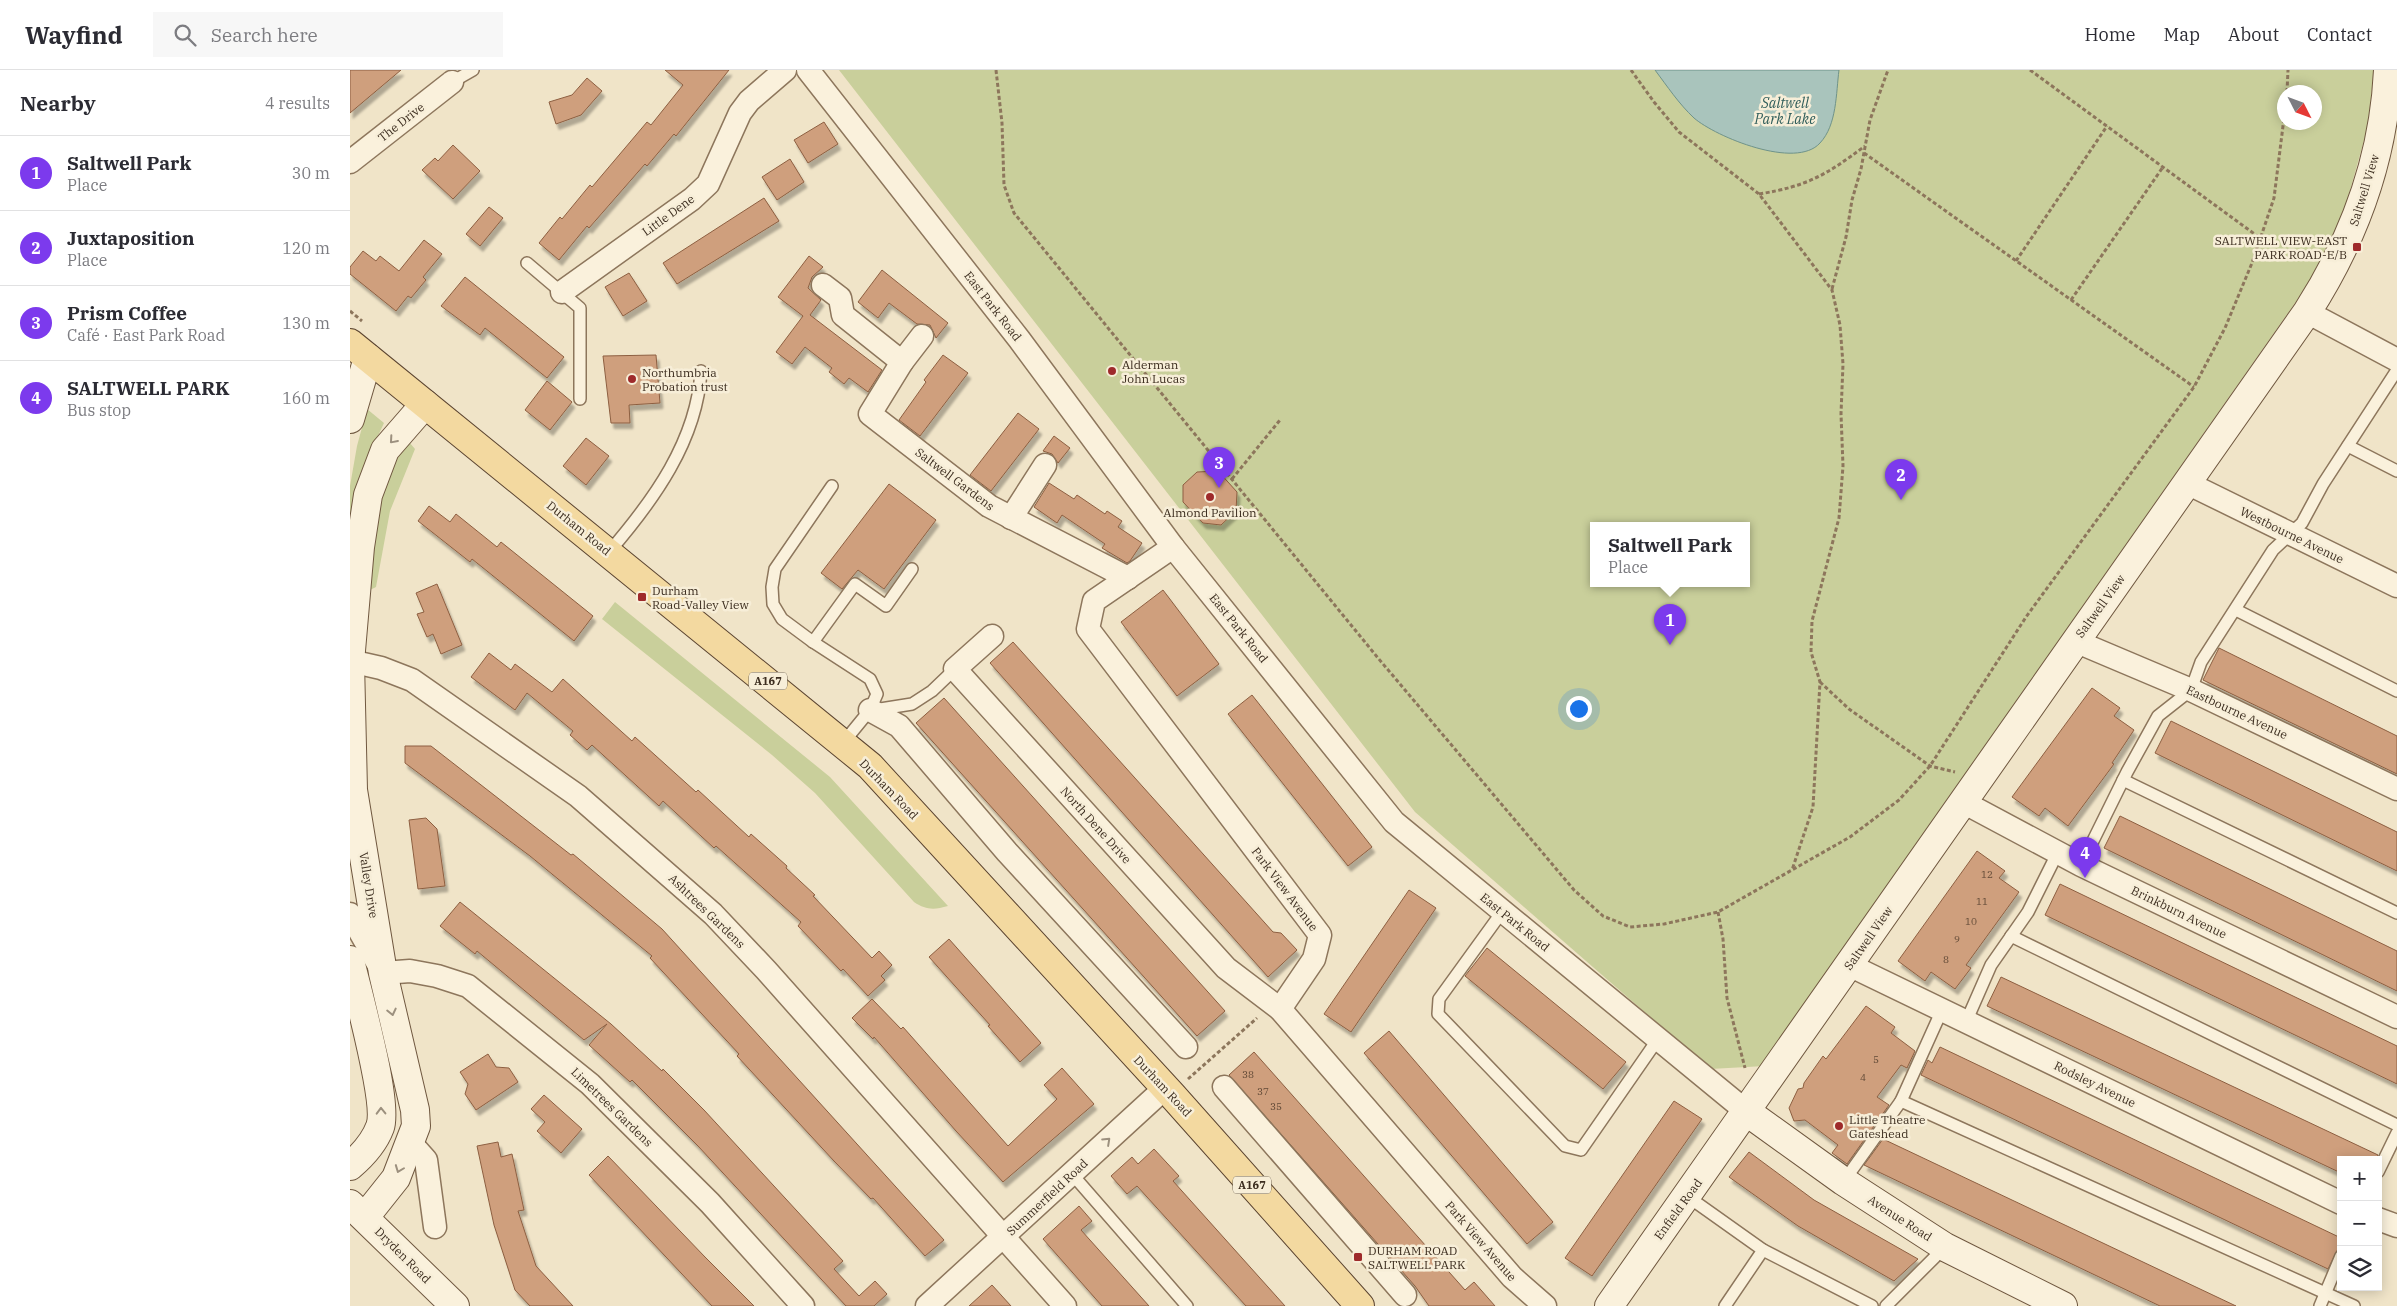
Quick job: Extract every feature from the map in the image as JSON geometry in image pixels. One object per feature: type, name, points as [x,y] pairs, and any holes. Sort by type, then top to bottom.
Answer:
[{"type":"main road","name":"Durham Road","points":[[359,350],[870,766],[1165,1088],[1360,1306]]},
{"type":"street","name":"Little Dene","points":[[562,292],[692,199],[708,184],[740,113],[749,101],[785,70]]},
{"type":"street","name":"East Park Road","points":[[808,70],[1019,339],[1173,547],[1394,822],[1658,1039],[1750,1108]]},
{"type":"street","name":"Saltwell View","points":[[1750,1108],[2075,641],[2308,312],[2345,246],[2388,143],[2388,70]]},
{"type":"street","name":"The Drive","points":[[350,162],[452,82]]},
{"type":"street","points":[[823,285],[840,298],[843,315],[902,362]]},
{"type":"street","points":[[2308,312],[2397,360]]},
{"type":"street","name":"Saltwell Gardens","points":[[922,336],[902,362],[870,414],[989,506],[1128,578]]},
{"type":"street","points":[[350,419],[359,350]]},
{"type":"street","name":"Valley Drive","points":[[358,1211],[396,1178],[416,1126],[415,1110],[383,973],[353,790],[350,662],[360,547],[368,495],[385,450],[425,404]]},
{"type":"street","points":[[1011,518],[1045,464]]},
{"type":"street","name":"Westbourne Avenue","points":[[2187,483],[2397,586]]},
{"type":"street","name":"Park View Avenue","points":[[1173,547],[1094,601],[1088,629],[1320,935],[1314,959],[1276,1006],[1512,1277],[1545,1306]]},
{"type":"street","points":[[955,669],[992,636]]},
{"type":"street","name":"Eastbourne Avenue","points":[[2075,641],[2191,690],[2397,789]]},
{"type":"street","name":"Ashtrees Gardens","points":[[350,662],[381,668],[412,680],[578,796],[661,867],[713,914],[766,970],[1005,1236],[1065,1306]]},
{"type":"street","name":"North Dene Drive","points":[[955,669],[1226,968],[1276,1006]]},
{"type":"street","points":[[870,710],[899,726],[1014,859],[1186,1047]]},
{"type":"street","name":"Brinkburn Avenue","points":[[1963,802],[2080,865],[2397,1017]]},
{"type":"street","points":[[350,914],[383,973]]},
{"type":"street","points":[[350,960],[380,1091],[381,1125],[365,1154],[350,1166]]},
{"type":"street","name":"Rodsley Avenue","points":[[1849,965],[2337,1201]]},
{"type":"street","name":"Limetrees Gardens","points":[[383,973],[410,971],[436,976],[468,986],[590,1084],[710,1203],[803,1306]]},
{"type":"street","points":[[1224,1087],[1405,1295]]},
{"type":"street","name":"Summerfield Road","points":[[928,1306],[1165,1088]]},
{"type":"street","name":"Avenue Road","points":[[1750,1108],[1843,1181],[1945,1247],[2063,1306]]},
{"type":"street","name":"Enfield Road","points":[[1617,1303],[1687,1196],[1750,1108]]},
{"type":"street","points":[[410,1142],[426,1160],[435,1226]]},
{"type":"street","name":"Dryden Road","points":[[358,1211],[455,1306]]},
{"type":"street","points":[[2382,1220],[2397,1226]]},
{"type":"lane","points":[[452,82],[473,70]]},
{"type":"lane","points":[[527,263],[580,308],[580,399]]},
{"type":"lane","points":[[2080,865],[2158,716],[2191,690],[2201,662],[2273,550],[2302,523],[2323,484],[2397,370]]},
{"type":"lane","points":[[609,552],[666,478],[675,461],[696,404],[701,371]]},
{"type":"lane","points":[[2348,446],[2397,471]]},
{"type":"lane","points":[[832,486],[775,569],[772,604],[782,619],[813,642],[870,679],[877,694],[870,710],[842,743]]},
{"type":"lane","points":[[813,642],[855,584],[886,606],[912,569]]},
{"type":"lane","points":[[2236,610],[2397,691]]},
{"type":"lane","points":[[870,710],[912,704],[932,691],[955,669]]},
{"type":"lane","points":[[2123,780],[2397,913]]},
{"type":"lane","points":[[1966,1022],[1991,965],[2028,912],[2058,852]]},
{"type":"lane","points":[[1502,912],[1439,999],[1438,1014],[1565,1146],[1580,1150],[1658,1039]]},
{"type":"lane","points":[[2011,936],[2397,1125]]},
{"type":"lane","points":[[1843,1181],[1901,1101],[1942,1010]]},
{"type":"lane","points":[[1901,1101],[2354,1306]]},
{"type":"lane","points":[[2382,1164],[2397,1133]]},
{"type":"lane","points":[[1072,1174],[1187,1306]]},
{"type":"lane","points":[[1687,1196],[1763,1250],[1872,1306]]},
{"type":"lane","points":[[1886,1306],[1945,1247]]},
{"type":"lane","points":[[1725,1306],[1763,1250]]},
{"type":"lane","points":[[2320,1306],[2337,1266]]},
{"type":"path","points":[[996,70],[1002,123],[1004,185],[1014,213],[1378,658],[1574,890],[1603,916],[1630,928],[1664,924],[1718,912],[1850,837],[1899,800],[1930,766],[2026,617],[2194,387],[2225,328],[2274,198],[2282,130]]},
{"type":"path","points":[[1632,70],[1654,102],[1679,132],[1758,194],[1832,290],[1840,324],[1843,364],[1841,414],[1843,466],[1839,518],[1812,621],[1811,652],[1820,682],[1813,807],[1792,870]]},
{"type":"path","points":[[1832,290],[1870,120],[1888,70]]},
{"type":"path","points":[[2030,70],[2260,238]]},
{"type":"path","points":[[2287,85],[2288,70]]},
{"type":"path","points":[[2016,261],[2106,126]]},
{"type":"path","points":[[1758,194],[1792,188],[1828,173],[1865,146]]},
{"type":"path","points":[[1864,153],[2194,387]]},
{"type":"path","points":[[2071,300],[2163,167]]},
{"type":"path","points":[[1232,479],[1280,420]]},
{"type":"path","points":[[1820,682],[1849,710],[1930,766],[1980,778]]},
{"type":"path","points":[[1718,912],[1723,939],[1727,998],[1750,1108]]},
{"type":"path","points":[[1203,1065],[1276,1006]]},
{"type":"green space","points":[[839,70],[2374,70],[2368,126],[2344,212],[2307,286],[1894,875],[1765,1066],[1710,1069],[1415,812]]},
{"type":"green space","points":[[367,409],[384,423],[363,468],[350,540],[350,486],[357,446]]},
{"type":"green space","points":[[409,442],[415,449],[390,511],[376,587],[370,590],[374,527],[383,481],[398,448]]},
{"type":"green space","points":[[615,602],[830,777],[948,906],[930,909],[914,902],[815,793],[772,755],[602,619]]},
{"type":"water","name":"Saltwell Park Lake","points":[[1655,70],[1839,70],[1833,118],[1826,136],[1820,143],[1809,150],[1793,153],[1756,148],[1720,134],[1694,118],[1678,101]]},
{"type":"building","points":[[350,70],[401,70],[350,113]]},
{"type":"building","points":[[665,70],[729,70],[676,136],[674,134],[647,166],[645,164],[589,228],[587,226],[559,260],[539,243],[590,185],[592,187],[647,122],[651,125],[683,85]]},
{"type":"building","points":[[587,78],[602,91],[581,115],[556,124],[549,102],[572,95]]},
{"type":"building","points":[[824,122],[838,144],[808,163],[794,140]]},
{"type":"building","points":[[453,145],[480,171],[453,199],[422,170],[435,158],[438,161]]},
{"type":"building","points":[[790,159],[804,182],[777,200],[762,177]]},
{"type":"building","points":[[764,198],[779,221],[677,284],[663,263]]},
{"type":"building","points":[[489,207],[503,218],[480,246],[466,234]]},
{"type":"building","points":[[424,240],[442,254],[423,277],[426,280],[411,298],[408,296],[396,311],[350,274],[350,267],[363,251],[376,261],[380,256],[399,271]]},
{"type":"building","points":[[809,256],[823,267],[812,277],[808,288],[821,300],[810,315],[882,370],[868,392],[849,378],[844,384],[829,372],[832,368],[805,347],[792,364],[776,352],[803,316],[778,297]]},
{"type":"building","points":[[882,270],[948,323],[936,338],[930,325],[917,324],[889,303],[878,318],[858,302]]},
{"type":"building","points":[[629,273],[647,301],[623,316],[605,287]]},
{"type":"building","points":[[465,277],[564,357],[547,378],[485,328],[480,335],[441,306]]},
{"type":"building","name":"Northumbria Probation trust","points":[[656,355],[660,403],[629,405],[630,423],[611,423],[603,356]]},
{"type":"building","points":[[943,355],[968,373],[920,436],[899,420],[926,382],[924,380]]},
{"type":"building","points":[[547,381],[572,402],[550,430],[525,410]]},
{"type":"building","points":[[1018,413],[1039,429],[991,491],[970,475]]},
{"type":"building","points":[[1054,436],[1070,448],[1058,463],[1052,454],[1043,451]]},
{"type":"building","points":[[586,438],[609,456],[586,485],[563,466]]},
{"type":"building","name":"Almond Pavilion","points":[[1218,471],[1237,492],[1236,511],[1221,525],[1203,523],[1183,502],[1183,485],[1197,472]]},
{"type":"building","points":[[1049,483],[1074,499],[1077,495],[1105,514],[1107,511],[1122,521],[1118,527],[1142,543],[1130,561],[1127,563],[1102,548],[1105,544],[1062,515],[1057,523],[1034,507]]},
{"type":"building","points":[[889,484],[936,520],[884,589],[858,570],[842,589],[821,573]]},
{"type":"building","points":[[429,506],[450,522],[456,514],[497,547],[501,542],[593,616],[574,641],[472,559],[470,562],[418,521]]},
{"type":"building","points":[[437,584],[462,645],[441,654],[433,634],[427,637],[417,614],[424,612],[416,593]]},
{"type":"building","points":[[1163,590],[1219,664],[1177,696],[1121,622]]},
{"type":"building","points":[[1013,642],[1273,932],[1281,933],[1297,950],[1268,977],[990,663]]},
{"type":"building","points":[[2219,648],[2397,736],[2397,774],[2203,680]]},
{"type":"building","points":[[489,653],[511,670],[515,664],[552,692],[563,679],[632,741],[635,737],[696,792],[698,790],[749,837],[751,834],[787,866],[786,868],[815,895],[813,896],[872,958],[879,951],[892,965],[881,976],[885,980],[868,996],[798,926],[801,922],[716,846],[714,848],[663,801],[659,806],[592,745],[587,750],[570,735],[573,731],[527,693],[515,710],[471,677]]},
{"type":"building","points":[[2092,688],[2120,708],[2114,716],[2134,730],[2112,763],[2114,764],[2068,826],[2045,808],[2039,816],[2012,797]]},
{"type":"building","points":[[1252,695],[1372,847],[1348,866],[1228,714]]},
{"type":"building","points":[[944,698],[1225,1011],[1197,1036],[916,723]]},
{"type":"building","points":[[2171,721],[2397,832],[2397,871],[2155,753]]},
{"type":"building","points":[[405,746],[431,746],[571,855],[573,854],[662,929],[944,1240],[925,1256],[873,1198],[871,1199],[834,1161],[737,1056],[739,1054],[650,958],[652,956],[530,856],[405,763]]},
{"type":"building","points":[[2120,816],[2397,951],[2397,991],[2104,848]]},
{"type":"building","points":[[426,818],[437,829],[445,886],[418,889],[409,820]]},
{"type":"building","points":[[1977,851],[2005,871],[1999,878],[2019,892],[1966,965],[1971,968],[1955,989],[1931,972],[1925,981],[1898,961]]},
{"type":"building","points":[[2060,884],[2397,1046],[2397,1084],[2045,915]]},
{"type":"building","points":[[1409,890],[1436,908],[1351,1032],[1324,1014]]},
{"type":"building","points":[[460,902],[611,1024],[662,1071],[663,1069],[704,1110],[843,1261],[834,1269],[859,1296],[875,1281],[887,1294],[874,1306],[846,1306],[698,1146],[632,1080],[630,1082],[589,1045],[607,1024],[584,1040],[477,951],[475,954],[440,926]]},
{"type":"building","points":[[949,939],[1041,1043],[1020,1062],[988,1026],[990,1025],[929,957]]},
{"type":"building","points":[[1487,948],[1626,1062],[1603,1089],[1465,976]]},
{"type":"building","points":[[2001,977],[2378,1155],[2337,1156],[2337,1171],[1987,1006]]},
{"type":"building","points":[[872,999],[901,1029],[903,1027],[1008,1146],[1057,1099],[1044,1085],[1062,1068],[1094,1104],[1003,1182],[874,1037],[873,1039],[852,1018]]},
{"type":"building","points":[[1866,1006],[1895,1027],[1891,1033],[1915,1051],[1907,1068],[1901,1065],[1877,1097],[1889,1105],[1847,1164],[1832,1153],[1838,1145],[1805,1120],[1794,1121],[1789,1108],[1798,1089],[1803,1088],[1804,1083],[1823,1056],[1826,1059]]},
{"type":"building","points":[[1389,1031],[1553,1222],[1527,1244],[1364,1053]]},
{"type":"building","points":[[1940,1047],[2337,1236],[2337,1251],[2328,1269],[1921,1075],[1928,1060],[1932,1063]]},
{"type":"building","points":[[1254,1052],[1465,1290],[1474,1282],[1495,1306],[1429,1306],[1415,1286],[1229,1075]]},
{"type":"building","points":[[488,1054],[496,1067],[509,1068],[518,1082],[476,1110],[465,1094],[468,1084],[460,1072]]},
{"type":"building","points":[[544,1095],[582,1129],[561,1153],[537,1131],[545,1122],[531,1109]]},
{"type":"building","points":[[1674,1101],[1702,1119],[1592,1276],[1565,1258]]},
{"type":"building","points":[[1883,1139],[2236,1306],[2160,1306],[1864,1165]]},
{"type":"building","points":[[498,1142],[501,1157],[512,1154],[524,1210],[518,1211],[536,1266],[573,1306],[530,1306],[515,1290],[494,1225],[477,1146]]},
{"type":"building","points":[[1154,1149],[1179,1176],[1173,1181],[1285,1306],[1246,1306],[1137,1186],[1127,1194],[1111,1176],[1132,1157],[1138,1164]]},
{"type":"building","points":[[1749,1152],[1814,1200],[1918,1259],[1894,1281],[1798,1226],[1729,1177]]},
{"type":"building","points":[[608,1156],[754,1306],[712,1306],[589,1175]]},
{"type":"building","points":[[1079,1206],[1092,1221],[1081,1230],[1149,1306],[1102,1306],[1043,1239]]},
{"type":"building","points":[[992,1285],[1011,1306],[969,1306]]},
{"type":"place","name":"SALTWELL VIEW-EAST PARK ROAD-E/B","points":[[2357,247]]},
{"type":"place","name":"Alderman John Lucas","points":[[1112,371]]},
{"type":"place","name":"Northumbria Probation trust","points":[[632,379]]},
{"type":"place","name":"Prism Coffee","points":[[1219,488]]},
{"type":"place","name":"Almond Pavilion","points":[[1210,497]]},
{"type":"place","name":"Juxtaposition","points":[[1901,500]]},
{"type":"place","name":"Durham Road-Valley View","points":[[642,597]]},
{"type":"place","name":"Saltwell Park","points":[[1670,645]]},
{"type":"place","name":"SALTWELL PARK","points":[[2085,878]]},
{"type":"place","name":"Little Theatre Gateshead","points":[[1839,1126]]},
{"type":"place","name":"DURHAM ROAD SALTWELL PARK","points":[[1358,1257]]}]
